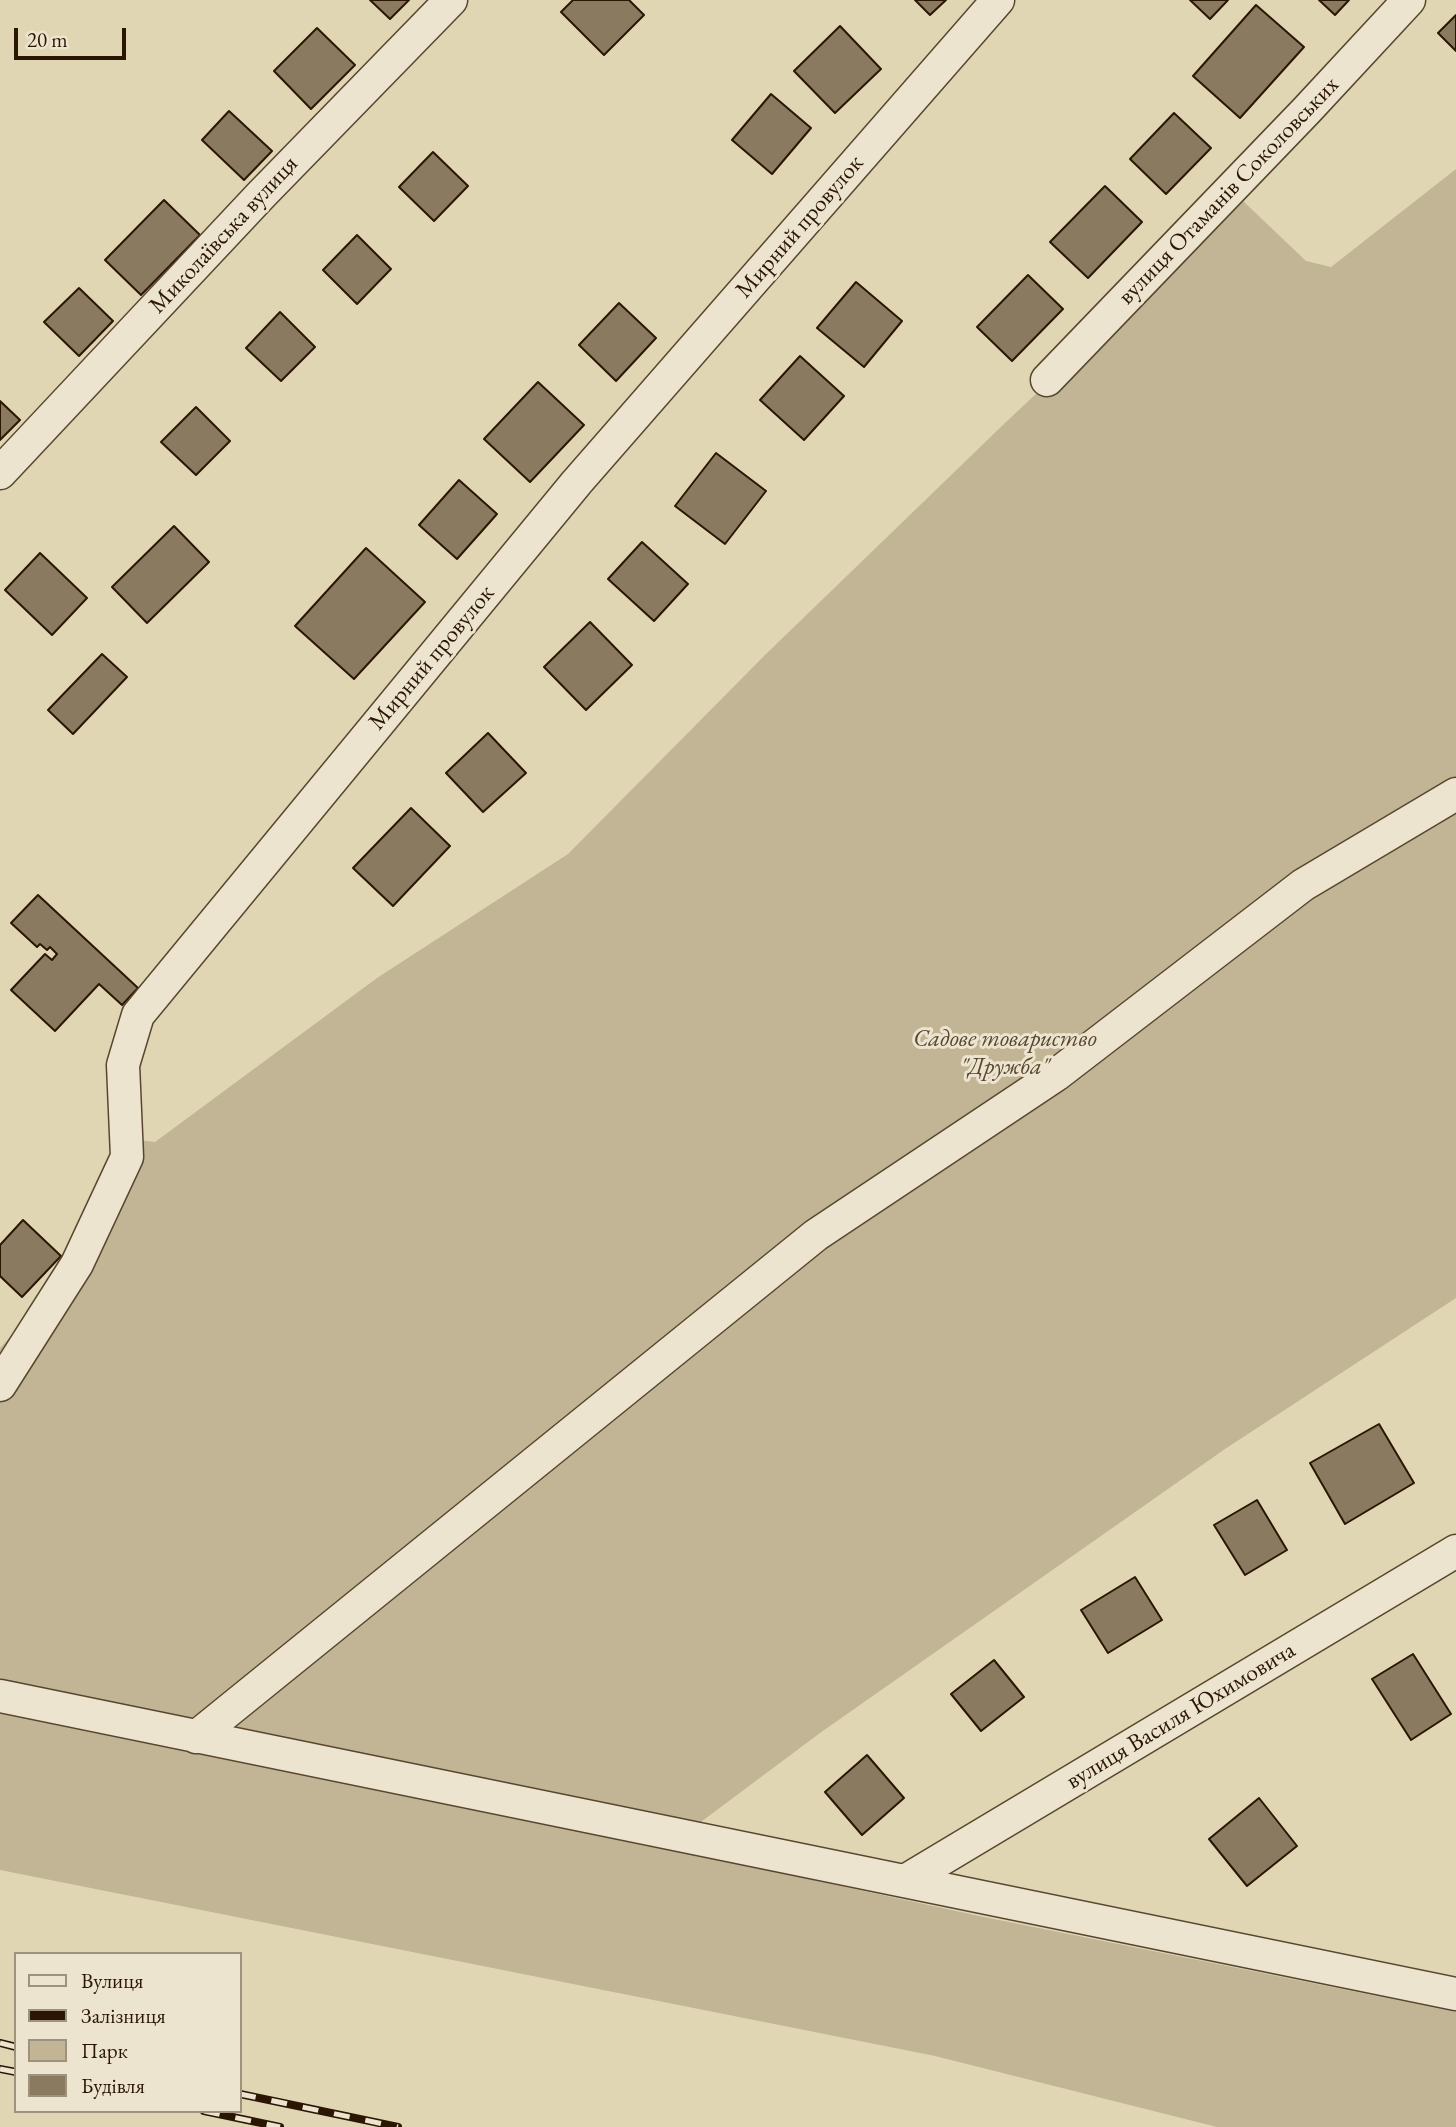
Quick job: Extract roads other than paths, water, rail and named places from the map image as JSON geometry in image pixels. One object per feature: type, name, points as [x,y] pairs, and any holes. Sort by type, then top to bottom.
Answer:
[{"type":"street","name":"Миколаївська вулиця","points":[[0,473],[261,195],[451,0]]},
{"type":"street","name":"Мирний провулок","points":[[0,1385],[77,1264],[127,1157],[123,1065],[138,1015],[577,482],[998,0]]},
{"type":"street","name":"вулиця Отаманів Соколовських","points":[[1048,380],[1409,0]]},
{"type":"street","points":[[197,1737],[816,1235],[1056,1075],[1303,886],[1456,794]]},
{"type":"street","name":"вулиця Василя Юхимовича","points":[[905,1881],[1456,1551]]},
{"type":"street","points":[[0,1696],[1456,1994]]},
{"type":"railway","points":[[0,2043],[14,2046]]},
{"type":"railway","points":[[0,2069],[14,2072]]},
{"type":"railway","points":[[242,2094],[398,2127]]},
{"type":"railway","points":[[214,2113],[280,2127]]},
{"type":"park label","name":"Садове товариство \"Дружба\"","points":[[1005,1053]]}]
